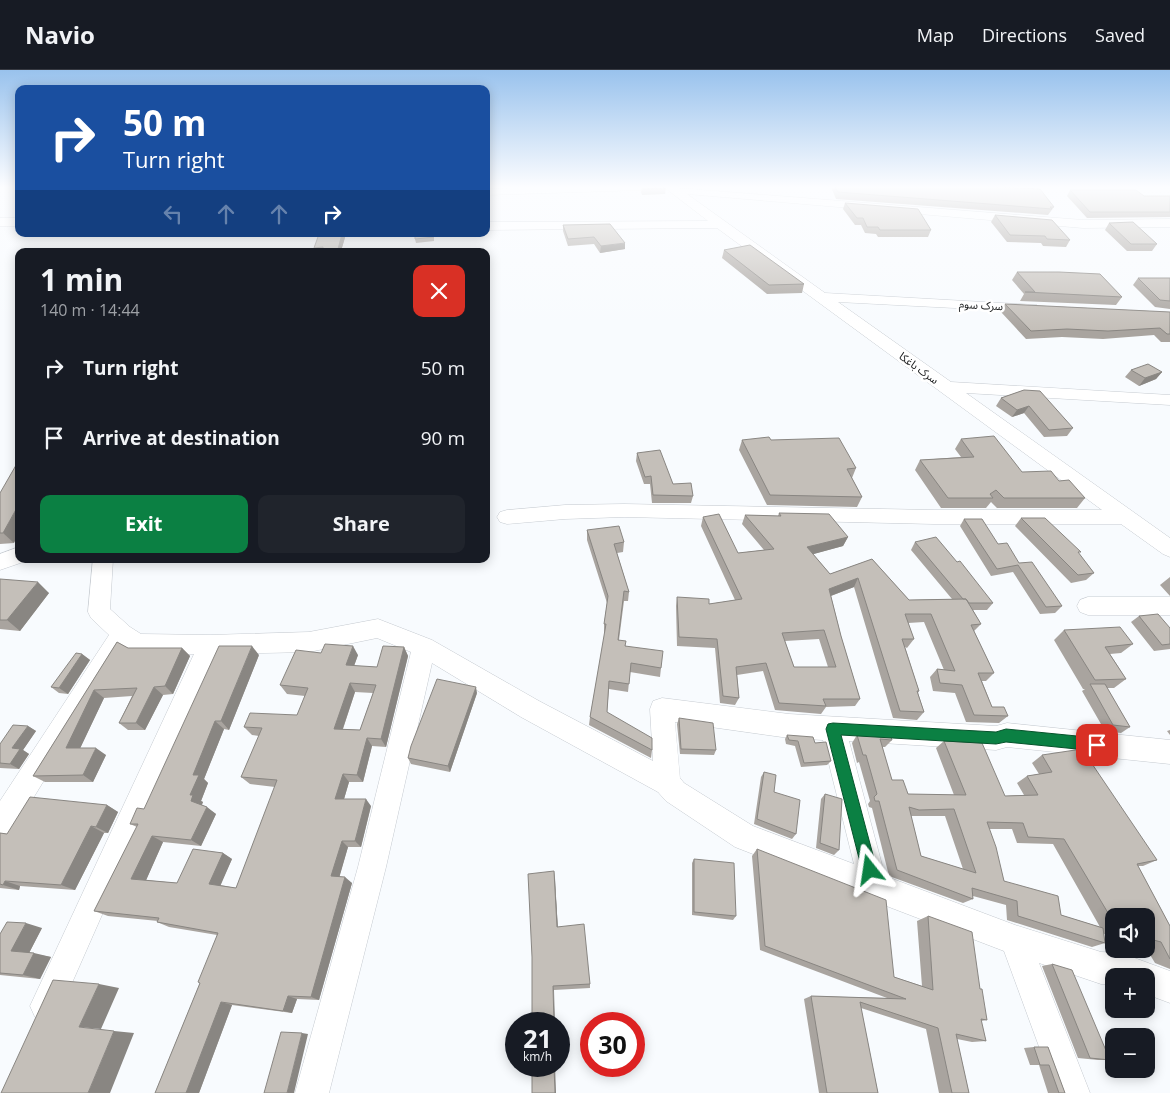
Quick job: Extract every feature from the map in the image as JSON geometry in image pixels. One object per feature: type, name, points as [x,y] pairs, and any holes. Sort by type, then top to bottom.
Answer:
[{"type":"street","name":"سرک باغکا","points":[[735,235],[1170,549]]},
{"type":"street","name":"سرک سوم","points":[[821,297],[1048,308]]},
{"type":"street","points":[[946,387],[1170,400]]},
{"type":"street","points":[[507,517],[537,513],[640,512],[1032,519],[1126,517]]},
{"type":"street","points":[[0,562],[15,556]]},
{"type":"street","points":[[103,563],[99,612],[122,634],[138,644],[210,645],[309,642],[378,628],[424,647],[530,709],[667,782],[675,792],[745,837],[874,888],[1015,940],[1105,968]]},
{"type":"street","points":[[1088,606],[1170,606]]},
{"type":"street","points":[[0,826],[122,634]]},
{"type":"street","points":[[36,1030],[210,645]]},
{"type":"street","points":[[312,1093],[372,867],[424,647]]},
{"type":"street","points":[[667,782],[662,710],[789,726],[996,738],[1006,735],[1170,752]]},
{"type":"street","points":[[833,729],[874,888]]},
{"type":"street","points":[[1015,940],[1073,1093]]},
{"type":"street","points":[[1155,981],[1170,987]]},
{"type":"building","points":[[566,235],[618,235],[625,243],[601,246],[594,237],[568,239]]},
{"type":"building","points":[[1010,235],[1065,235],[1070,240],[1047,239],[1045,236]]},
{"type":"building","points":[[1121,235],[1147,235],[1157,244],[1131,244]]},
{"type":"building","points":[[318,237],[341,237],[338,248],[314,248]]},
{"type":"building","points":[[415,237],[434,237],[415,239]]},
{"type":"building","points":[[750,245],[804,284],[769,285],[724,250]]},
{"type":"building","points":[[1017,272],[1100,274],[1122,297],[1025,292],[1035,292]]},
{"type":"building","points":[[1138,278],[1170,278],[1170,301],[1160,300]]},
{"type":"building","points":[[1005,304],[1170,312],[1170,334],[1167,334],[1160,328],[1108,331],[1067,329],[1031,331]]},
{"type":"building","points":[[1148,364],[1162,372],[1145,378],[1131,370]]},
{"type":"building","points":[[1024,390],[1040,391],[1073,428],[1049,430],[1029,406],[1017,410],[1001,398]]},
{"type":"building","points":[[994,436],[1022,472],[1051,471],[1059,481],[1069,480],[1085,498],[1004,498],[996,490],[990,494],[993,498],[948,498],[920,460],[974,457],[961,439]]},
{"type":"building","points":[[769,437],[771,440],[839,438],[856,468],[847,469],[862,497],[770,495],[742,440]]},
{"type":"building","points":[[660,450],[673,484],[691,483],[693,496],[653,495],[651,476],[645,477],[637,453]]},
{"type":"building","points":[[15,467],[15,511],[3,533],[0,533],[0,493]]},
{"type":"building","points":[[779,513],[829,514],[848,537],[807,547],[830,574],[872,559],[909,600],[966,599],[981,624],[971,625],[994,673],[978,673],[992,707],[1004,707],[1008,716],[974,715],[962,685],[940,683],[937,669],[955,671],[931,614],[905,614],[914,639],[902,639],[924,712],[900,711],[858,578],[829,589],[860,699],[823,699],[826,706],[779,703],[766,663],[736,667],[739,698],[723,696],[717,639],[679,637],[677,597],[709,599],[709,604],[742,599],[703,517],[719,514],[738,553],[774,549],[745,515],[781,516]],"holes":[[[824,630],[836,667],[794,667],[782,633]]]},
{"type":"building","points":[[1021,518],[1045,518],[1081,552],[1078,552],[1094,573],[1078,575]]},
{"type":"building","points":[[964,519],[982,519],[998,544],[1007,543],[1019,563],[1032,562],[1062,606],[1046,607],[1018,565],[997,569]]},
{"type":"building","points":[[619,526],[624,542],[614,544],[629,592],[624,591],[618,640],[626,641],[625,646],[663,651],[661,668],[631,663],[629,684],[609,681],[607,712],[652,738],[652,750],[590,717],[606,624],[604,624],[608,596],[587,530]]},
{"type":"building","points":[[936,537],[957,562],[960,561],[993,603],[969,603],[966,599],[963,599],[915,542]]},
{"type":"building","points":[[0,579],[38,582],[7,620],[0,620]]},
{"type":"building","points":[[1158,614],[1170,628],[1170,644],[1162,645],[1139,616]]},
{"type":"building","points":[[1120,627],[1133,644],[1105,647],[1126,679],[1095,680],[1064,630]]},
{"type":"building","points":[[117,642],[128,648],[182,648],[165,686],[154,687],[136,723],[119,723],[137,688],[94,690],[66,748],[96,748],[83,775],[33,776]]},
{"type":"building","points":[[325,644],[353,646],[346,665],[377,667],[383,646],[404,647],[381,739],[367,738],[357,775],[343,774],[335,799],[366,799],[355,841],[342,841],[331,876],[345,877],[311,997],[288,996],[283,1011],[221,1002],[186,1093],[155,1093],[200,983],[198,982],[218,933],[157,922],[159,918],[94,911],[138,824],[130,824],[137,808],[144,809],[219,646],[252,646],[221,721],[215,721],[193,775],[199,775],[190,795],[193,795],[191,801],[207,807],[191,840],[152,836],[131,879],[177,883],[193,849],[223,853],[209,884],[236,888],[277,780],[241,777],[262,728],[244,727],[250,713],[297,715],[308,688],[280,685],[296,650],[321,653]],"holes":[[[350,683],[376,685],[360,730],[334,729]]]},
{"type":"building","points":[[76,653],[82,654],[59,688],[51,687]]},
{"type":"building","points":[[437,679],[476,687],[448,766],[408,758]]},
{"type":"building","points":[[1090,684],[1105,684],[1130,727],[1113,725]]},
{"type":"building","points":[[679,718],[713,723],[716,750],[681,749]]},
{"type":"building","points":[[13,725],[28,726],[12,748],[20,749],[10,764],[0,763],[0,744]]},
{"type":"building","points":[[787,735],[813,737],[815,743],[826,742],[831,761],[804,763],[798,741],[789,740]]},
{"type":"building","points":[[857,735],[891,737],[892,740],[880,739],[892,780],[903,780],[908,794],[966,795],[944,741],[982,743],[1005,796],[1038,795],[1027,776],[1052,772],[1042,755],[1082,749],[1157,860],[1137,864],[1170,926],[1170,959],[1161,942],[1155,940],[1155,908],[1105,908],[1064,839],[1028,837],[1023,823],[987,822],[996,847],[1004,881],[1058,896],[1061,915],[1103,928],[1105,943],[1018,916],[1017,901],[972,888],[973,899],[897,870],[879,801],[875,801],[874,797],[877,794],[866,755],[863,755]],"holes":[[[909,807],[919,810],[954,809],[976,873],[921,856]]]},
{"type":"building","points":[[764,772],[776,775],[774,792],[800,800],[796,834],[757,819]]},
{"type":"building","points":[[825,794],[842,799],[839,850],[820,843]]},
{"type":"building","points":[[30,797],[107,805],[96,827],[91,826],[61,885],[5,881],[3,885],[0,884],[0,833],[7,834]]},
{"type":"building","points":[[757,849],[886,900],[894,977],[933,990],[928,916],[972,932],[980,989],[982,989],[987,1020],[981,1019],[986,1041],[956,1034],[969,1093],[952,1093],[938,1028],[860,1002],[878,1093],[827,1093],[811,996],[906,999],[765,946]]},
{"type":"building","points":[[694,859],[734,863],[736,916],[694,912]]},
{"type":"building","points":[[554,871],[557,927],[584,924],[590,984],[553,986],[554,1012],[532,1012],[532,957],[528,874]]},
{"type":"building","points":[[7,922],[26,923],[11,951],[34,953],[23,975],[0,973],[0,934]]},
{"type":"building","points":[[1052,964],[1072,970],[1105,1048],[1105,1060],[1090,1058]]},
{"type":"building","points":[[53,980],[99,984],[79,1027],[114,1031],[88,1093],[1,1093]]},
{"type":"building","points":[[281,1032],[302,1033],[287,1093],[264,1093]]},
{"type":"building","points":[[1034,1047],[1048,1047],[1065,1093],[1059,1093],[1049,1065],[1040,1065]]},
{"type":"building","points":[[532,1077],[554,1077],[555,1093],[532,1093]]},
{"type":"route","points":[[870,870],[833,729],[996,738],[1006,735],[1097,745]]}]
